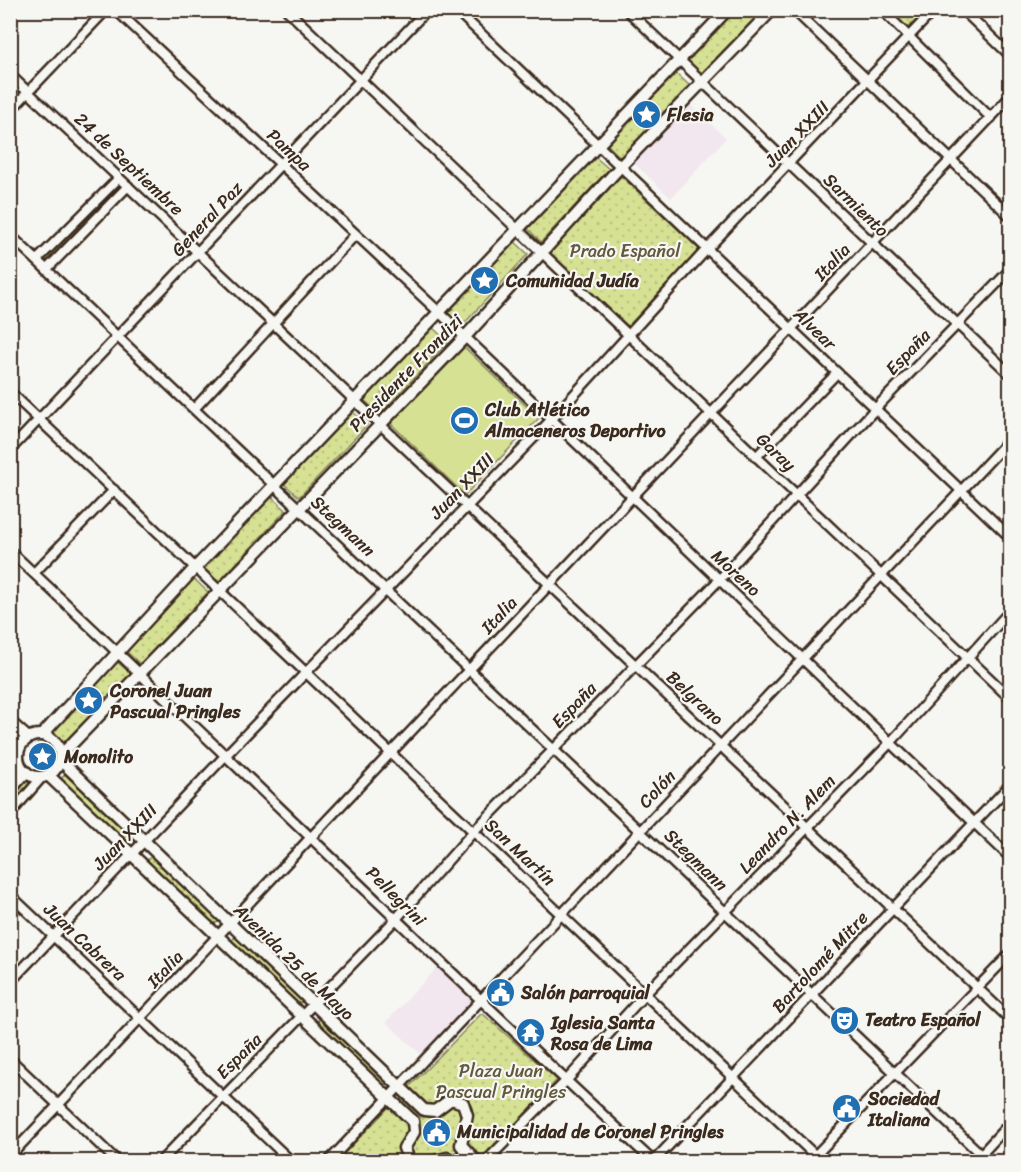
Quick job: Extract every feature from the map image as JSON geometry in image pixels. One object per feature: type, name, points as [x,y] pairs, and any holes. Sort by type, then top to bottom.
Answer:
[{"type":"main road","name":"Presidente Frondizi","points":[[42,735],[196,567],[727,10]]},
{"type":"main road","name":"Presidente Frondizi","points":[[60,758],[139,672],[464,338],[620,167],[772,10]]},
{"type":"main road","points":[[10,722],[24,742]]},
{"type":"main road","points":[[10,737],[24,742],[42,735],[53,739],[60,758],[46,775],[26,772]]},
{"type":"main road","points":[[24,742],[18,758],[26,772]]},
{"type":"main road","name":"Avenida 25 de Mayo","points":[[60,758],[143,841],[429,1112],[435,1111],[448,1100],[463,1103],[467,1115],[461,1145],[477,1161]]},
{"type":"main road","points":[[10,790],[26,772]]},
{"type":"main road","name":"Avenida 25 de Mayo","points":[[46,775],[132,853],[389,1097],[414,1124],[413,1134],[404,1148],[410,1161]]},
{"type":"main road","points":[[431,1161],[447,1158],[456,1161]]},
{"type":"street","points":[[10,111],[106,10]]},
{"type":"street","name":"Pampa","points":[[116,10],[440,313]]},
{"type":"street","name":"Garay","points":[[287,10],[1011,698]]},
{"type":"street","name":"General Paz","points":[[10,450],[427,10]]},
{"type":"street","name":"Alvear","points":[[456,10],[1011,537]]},
{"type":"street","name":"Sarmiento","points":[[627,10],[1011,374]]},
{"type":"street","points":[[794,10],[1011,216]]},
{"type":"street","points":[[882,10],[991,118]]},
{"type":"street","name":"Juan XXIII","points":[[10,982],[143,841],[551,420],[707,249],[869,82],[934,10]]},
{"type":"street","points":[[963,10],[1011,56]]},
{"type":"street","name":"24 de Septiembre","points":[[10,75],[356,400]]},
{"type":"street","name":"Italia","points":[[10,1156],[1011,97]]},
{"type":"street","points":[[37,260],[119,177]]},
{"type":"street","points":[[47,269],[128,186]]},
{"type":"street","name":"Stegmann","points":[[10,235],[989,1161]]},
{"type":"street","points":[[195,408],[355,235]]},
{"type":"street","name":"España","points":[[160,1161],[314,1005],[395,920],[474,831],[719,580],[875,409],[1011,270]]},
{"type":"street","name":"Moreno","points":[[440,313],[1011,857]]},
{"type":"street","points":[[756,457],[837,373]]},
{"type":"street","name":"San Martín","points":[[10,392],[646,993],[816,1159]]},
{"type":"street","name":"Belgrano","points":[[356,400],[1011,1019]]},
{"type":"street","name":"Colón","points":[[328,1161],[1011,439]]},
{"type":"street","points":[[34,573],[114,489]]},
{"type":"street","name":"Pellegrini","points":[[10,551],[312,837],[395,920],[653,1161]]},
{"type":"street","name":"Leandro N. Alem","points":[[485,1161],[566,1081],[646,993],[891,742],[1011,611]]},
{"type":"street","points":[[10,767],[18,758]]},
{"type":"street","points":[[10,814],[46,775]]},
{"type":"street","name":"Bartolomé Mitre","points":[[653,1161],[1011,785]]},
{"type":"street","name":"Juan Cabrera","points":[[10,895],[292,1161]]},
{"type":"street","points":[[816,1159],[976,988],[1011,954]]},
{"type":"street","points":[[10,1059],[118,1161]]},
{"type":"street","points":[[974,1161],[1011,1123]]},
{"type":"shaded area","points":[[689,104],[726,138],[671,198],[632,161]]},
{"type":"shaded area","points":[[438,967],[472,999],[471,1003],[422,1055],[386,1022]]},
{"type":"green space","points":[[734,11],[763,11],[703,75],[687,60]]},
{"type":"green space","points":[[886,11],[918,11],[922,14],[906,30]]},
{"type":"green space","points":[[675,72],[690,86],[622,159],[607,144]]},
{"type":"green space","points":[[593,155],[609,169],[541,242],[526,227]]},
{"type":"green space","name":"Prado Español","points":[[621,176],[700,250],[628,326],[549,252]]},
{"type":"green space","points":[[116,185],[120,190],[48,264],[43,259]]},
{"type":"green space","points":[[513,240],[528,254],[461,327],[445,312]]},
{"type":"green space","points":[[432,327],[448,342],[380,414],[364,400]]},
{"type":"green space","name":"Club Atlético Almaceneros Deportivo","points":[[463,346],[539,418],[465,495],[390,423]]},
{"type":"green space","points":[[351,410],[367,425],[299,497],[283,483]]},
{"type":"green space","points":[[271,496],[286,510],[218,583],[203,568]]},
{"type":"green space","points":[[192,577],[208,592],[140,664],[125,650]]},
{"type":"green space","points":[[115,660],[131,674],[63,747],[47,732]]},
{"type":"green space","points":[[65,774],[132,840],[128,842],[61,779]]},
{"type":"green space","points":[[25,779],[30,784],[11,807],[11,796]]},
{"type":"green space","points":[[151,856],[218,922],[213,924],[147,861]]},
{"type":"green space","points":[[235,937],[302,1002],[298,1004],[231,941]]},
{"type":"green space","name":"Plaza Juan Pascual Pringles","points":[[482,1013],[557,1080],[486,1156],[480,1157],[466,1146],[465,1101],[430,1109],[408,1088]]},
{"type":"green space","points":[[321,1017],[388,1083],[383,1085],[317,1022]]},
{"type":"green space","name":"Plaza Juan Pascual Pringles","points":[[405,1097],[419,1111],[448,1103],[463,1108],[461,1125],[472,1161],[439,1157],[422,1161],[412,1160],[407,1152],[416,1133],[399,1101]]},
{"type":"green space","name":"Plaza Juan Pascual Pringles","points":[[394,1106],[411,1127],[400,1152],[405,1161],[336,1162],[389,1107]]},
{"type":"place","name":"Flesia","points":[[646,115]]},
{"type":"place","name":"Comunidad Judía","points":[[485,281]]},
{"type":"place","name":"Club Atlético Almaceneros Deportivo","points":[[464,420]]},
{"type":"place","name":"Coronel Juan Pascual Pringles","points":[[89,701]]},
{"type":"place","name":"Monolito","points":[[43,757]]},
{"type":"place","name":"Salón parroquial","points":[[500,993]]},
{"type":"place","name":"Teatro Español","points":[[844,1020]]},
{"type":"place","name":"Iglesia Santa Rosa de Lima","points":[[530,1033]]},
{"type":"place","name":"Sociedad Italiana","points":[[847,1109]]},
{"type":"place","name":"Municipalidad de Coronel Pringles","points":[[436,1132]]}]
